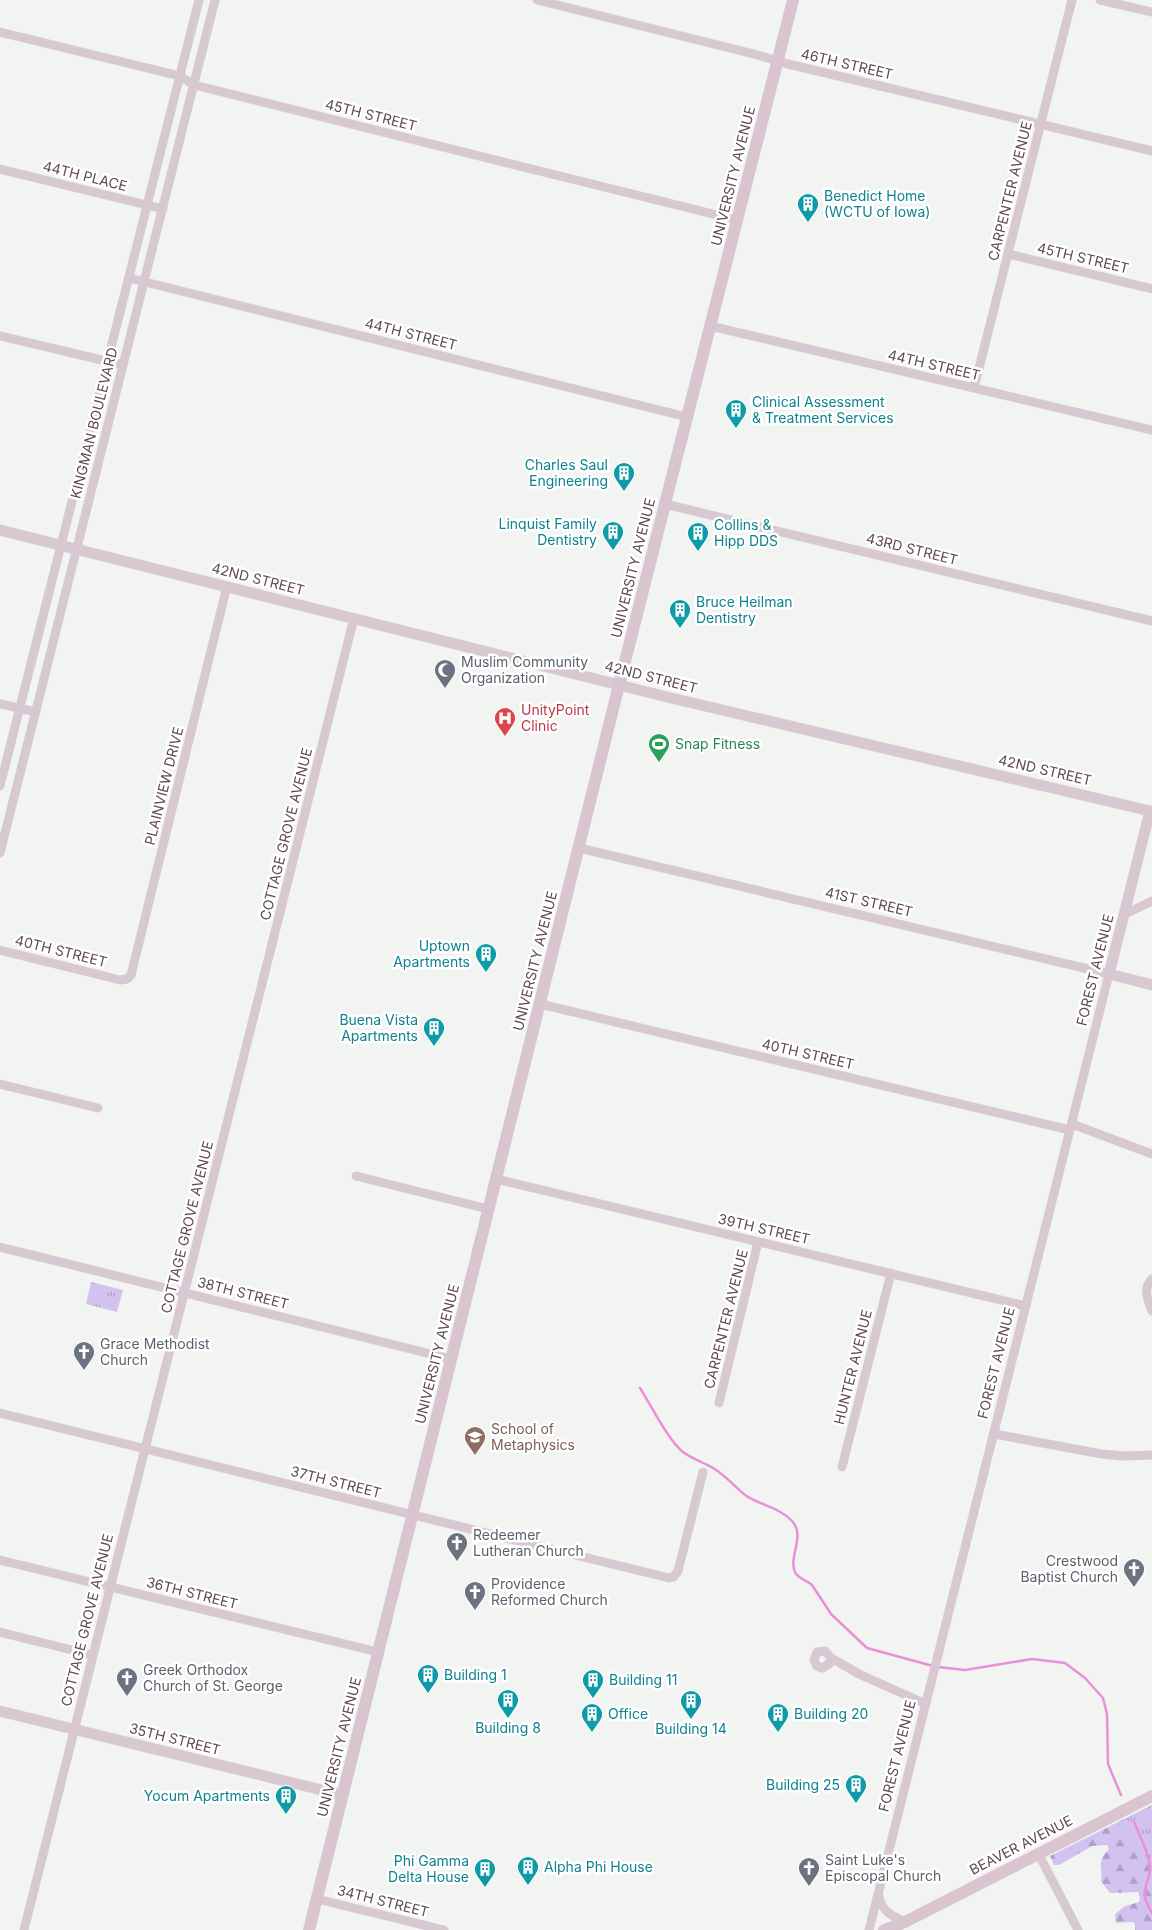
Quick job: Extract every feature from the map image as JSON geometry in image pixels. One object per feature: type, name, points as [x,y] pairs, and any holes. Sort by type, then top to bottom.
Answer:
[{"type":"main road","name":"UNIVERSITY AVENUE","points":[[309,1930],[578,848],[792,0]]},
{"type":"main road","name":"BEAVER AVENUE","points":[[884,1930],[904,1922],[1152,1796]]},
{"type":"main road","name":"BEAVER AVENUE","points":[[894,1930],[904,1922]]},
{"type":"street","name":"KINGMAN BOULEVARD","points":[[0,786],[199,0]]},
{"type":"street","name":"KINGMAN BOULEVARD","points":[[0,853],[216,0]]},
{"type":"street","name":"46TH STREET","points":[[537,0],[777,61],[1152,151]]},
{"type":"street","name":"CARPENTER AVENUE","points":[[974,388],[1072,0]]},
{"type":"street","points":[[1100,0],[1152,12]]},
{"type":"street","name":"45TH STREET","points":[[0,32],[180,76],[194,84],[737,220]]},
{"type":"street","name":"44TH PLACE","points":[[0,169],[162,209]]},
{"type":"street","name":"45TH STREET","points":[[1008,254],[1152,289]]},
{"type":"street","name":"44TH STREET","points":[[128,278],[687,417]]},
{"type":"street","name":"44TH STREET","points":[[710,326],[1152,430]]},
{"type":"street","points":[[0,336],[123,365]]},
{"type":"street","name":"43RD STREET","points":[[665,504],[1152,621]]},
{"type":"street","name":"42ND STREET","points":[[0,530],[619,685],[1151,807]]},
{"type":"street","name":"PLAINVIEW DRIVE","points":[[115,979],[127,979],[134,970],[227,586]]},
{"type":"street","name":"COTTAGE GROVE AVENUE","points":[[24,1930],[73,1729],[354,618]]},
{"type":"street","points":[[0,704],[36,712]]},
{"type":"street","name":"FOREST AVENUE","points":[[869,1930],[1151,807]]},
{"type":"street","name":"41ST STREET","points":[[578,848],[1152,985]]},
{"type":"street","points":[[1125,914],[1152,901]]},
{"type":"street","name":"40TH STREET","points":[[0,950],[115,979]]},
{"type":"street","name":"40TH STREET","points":[[540,1004],[1071,1127],[1152,1154]]},
{"type":"street","points":[[0,1084],[98,1108]]},
{"type":"street","points":[[356,1176],[488,1209]]},
{"type":"street","name":"39TH STREET","points":[[496,1179],[1026,1306]]},
{"type":"street","name":"CARPENTER AVENUE","points":[[719,1403],[758,1242]]},
{"type":"street","name":"38TH STREET","points":[[0,1247],[451,1359]]},
{"type":"street","name":"HUNTER AVENUE","points":[[842,1467],[891,1273]]},
{"type":"street","points":[[1151,1307],[1146,1293],[1152,1279]]},
{"type":"street","name":"37TH STREET","points":[[0,1413],[666,1577],[673,1577],[678,1570],[703,1472]]},
{"type":"street","points":[[994,1434],[1102,1454],[1123,1456],[1152,1455]]},
{"type":"street","name":"36TH STREET","points":[[0,1560],[378,1652]]},
{"type":"street","points":[[0,1632],[92,1655]]},
{"type":"street","points":[[831,1658],[861,1676],[926,1704]]},
{"type":"street","name":"35TH STREET","points":[[0,1711],[342,1795]]},
{"type":"street","points":[[1038,1853],[1078,1930]]},
{"type":"street","points":[[878,1894],[880,1905],[885,1911],[904,1922]]},
{"type":"street","name":"34TH STREET","points":[[316,1899],[444,1930]]},
{"type":"green space","points":[[91,1282],[123,1290],[117,1312],[86,1304]]},
{"type":"green space","points":[[1152,1805],[1152,1930],[1135,1930],[1133,1922],[1116,1923],[1115,1914],[1125,1906],[1139,1902],[1138,1892],[1110,1893],[1101,1881],[1101,1862],[1109,1849],[1107,1845],[1092,1846],[1059,1865],[1054,1865],[1050,1856]]},
{"type":"green space","points":[[1152,1805],[1152,1864],[1120,1822]]},
{"type":"waterway","points":[[640,1388],[677,1447],[690,1457],[717,1471],[745,1495],[781,1512],[792,1521],[797,1533],[793,1566],[795,1572],[812,1585],[831,1614],[867,1648],[933,1666]]},
{"type":"waterway","points":[[938,1667],[965,1670],[1032,1659],[1065,1663],[1085,1678],[1103,1698],[1107,1714],[1108,1764],[1121,1795]]},
{"type":"waterway","points":[[1134,1822],[1150,1862],[1145,1898],[1152,1913]]},
{"type":"place","name":"Benedict Home (WCTU of Iowa)","points":[[808,223]]},
{"type":"place","name":"Clinical Assessment & Treatment Services","points":[[736,429]]},
{"type":"place","name":"Charles Saul Engineering","points":[[624,492]]},
{"type":"place","name":"Linquist Family Dentistry","points":[[613,551]]},
{"type":"place","name":"Collins & Hipp DDS","points":[[698,552]]},
{"type":"place","name":"Bruce Heilman Dentistry","points":[[680,629]]},
{"type":"place","name":"Muslim Community Organization","points":[[445,689]]},
{"type":"place","name":"UnityPoint Clinic","points":[[505,737]]},
{"type":"place","name":"Snap Fitness","points":[[659,763]]},
{"type":"place","name":"Uptown Apartments","points":[[486,973]]},
{"type":"place","name":"Buena Vista Apartments","points":[[434,1047]]},
{"type":"place","name":"Grace Methodist Church","points":[[84,1371]]},
{"type":"place","name":"School of Metaphysics","points":[[475,1456]]},
{"type":"place","name":"Redeemer Lutheran Church","points":[[457,1562]]},
{"type":"place","name":"Crestwood Baptist Church","points":[[1134,1588]]},
{"type":"place","name":"Providence Reformed Church","points":[[475,1611]]},
{"type":"place","name":"Building 1","points":[[428,1694]]},
{"type":"place","name":"Greek Orthodox Church of St. George","points":[[127,1697]]},
{"type":"place","name":"Building 11","points":[[593,1699]]},
{"type":"place","name":"Building 8","points":[[508,1719]]},
{"type":"place","name":"Building 14","points":[[691,1720]]},
{"type":"place","name":"Office","points":[[592,1733]]},
{"type":"place","name":"Building 20","points":[[778,1733]]},
{"type":"place","name":"Building 25","points":[[856,1804]]},
{"type":"place","name":"Yocum Apartments","points":[[286,1815]]},
{"type":"place","name":"Alpha Phi House","points":[[528,1886]]},
{"type":"place","name":"Saint Luke's Episcopal Church","points":[[809,1887]]},
{"type":"place","name":"Phi Gamma Delta House","points":[[485,1888]]}]
